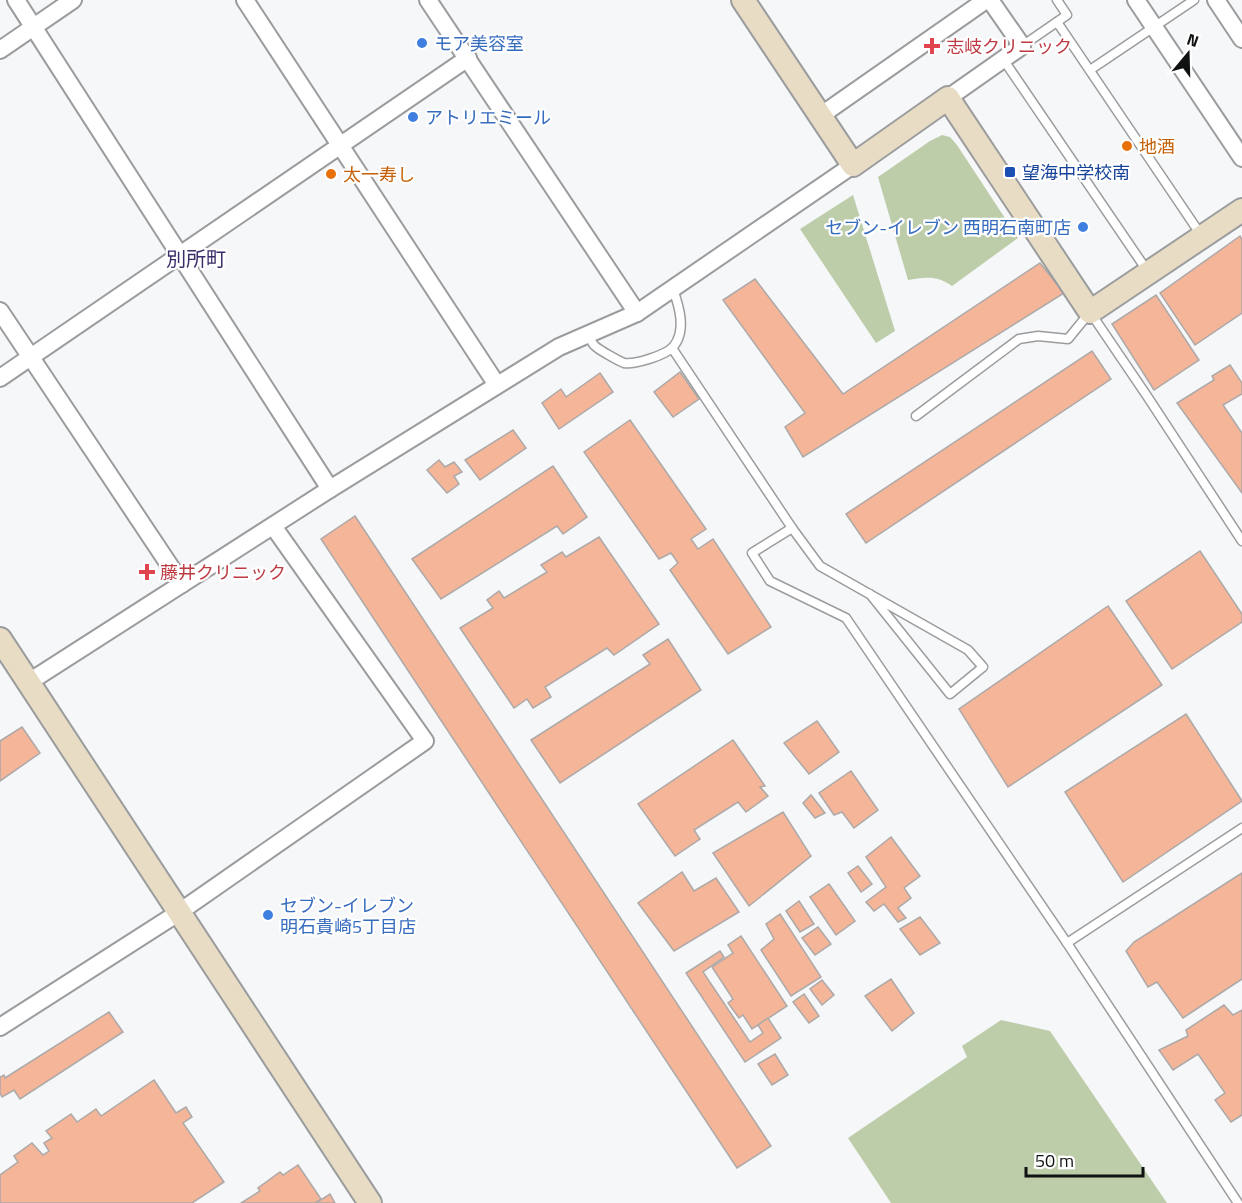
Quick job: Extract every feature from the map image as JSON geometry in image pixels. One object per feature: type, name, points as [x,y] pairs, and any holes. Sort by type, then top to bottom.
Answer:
[{"type":"street","points":[[16,0],[330,489]]},
{"type":"street","points":[[0,50],[73,0]]},
{"type":"street","points":[[245,0],[497,385]]},
{"type":"street","points":[[428,0],[637,314]]},
{"type":"street","points":[[743,0],[853,165]]},
{"type":"street","points":[[820,116],[986,0]]},
{"type":"street","points":[[29,682],[330,489],[559,347],[637,314],[1022,46],[990,0]]},
{"type":"street","points":[[1136,0],[1242,158]]},
{"type":"street","points":[[1216,0],[1242,39]]},
{"type":"street","points":[[0,378],[468,58]]},
{"type":"street","points":[[948,98],[1090,312],[1242,210]]},
{"type":"street","points":[[0,311],[29,358],[182,584]]},
{"type":"street","points":[[0,1027],[178,913],[425,741],[273,526]]},
{"type":"street","points":[[0,639],[370,1203]]},
{"type":"lane","points":[[1022,46],[1066,15],[1057,0]]},
{"type":"lane","points":[[1090,70],[1194,0]]},
{"type":"lane","points":[[1057,22],[1203,237]]},
{"type":"lane","points":[[1003,59],[1149,273]]},
{"type":"lane","points":[[588,334],[594,346],[625,363],[653,358],[672,348],[681,323],[679,306],[673,289]]},
{"type":"lane","points":[[916,416],[1019,339],[1038,336],[1068,339],[1090,312],[1242,542]]},
{"type":"lane","points":[[672,348],[792,528],[820,566],[870,594],[968,650],[982,667],[950,693],[870,594]]},
{"type":"lane","points":[[792,528],[752,553],[764,572],[770,581],[846,618],[1067,943],[1238,1203]]},
{"type":"lane","points":[[1067,943],[1242,828]]},
{"type":"green space","points":[[942,135],[950,137],[957,145],[1018,238],[952,286],[936,278],[908,280],[878,177]]},
{"type":"green space","points":[[853,195],[895,331],[876,343],[800,229]]},
{"type":"green space","points":[[1001,1020],[1050,1031],[1167,1203],[891,1203],[848,1138],[967,1057],[962,1046]]},
{"type":"building","points":[[1240,236],[1242,240],[1242,313],[1195,345],[1160,293]]},
{"type":"building","points":[[1040,263],[1064,293],[803,457],[785,427],[805,413],[723,300],[755,279],[843,394]]},
{"type":"building","points":[[1156,295],[1199,360],[1154,390],[1112,324]]},
{"type":"building","points":[[1092,351],[1111,379],[866,543],[846,514]]},
{"type":"building","points":[[1230,365],[1242,383],[1242,394],[1223,405],[1242,433],[1242,493],[1177,403],[1214,380],[1212,376]]},
{"type":"building","points":[[680,372],[699,399],[673,417],[654,392]]},
{"type":"building","points":[[600,373],[613,392],[559,429],[542,403],[561,389],[566,397]]},
{"type":"building","points":[[630,420],[706,529],[691,539],[698,549],[713,539],[771,627],[728,654],[670,570],[678,563],[671,553],[659,559],[584,452]]},
{"type":"building","points":[[513,430],[526,448],[480,480],[465,460]]},
{"type":"building","points":[[439,460],[445,467],[454,462],[462,472],[454,476],[459,484],[447,493],[427,470]]},
{"type":"building","points":[[553,466],[587,517],[563,534],[557,526],[441,599],[412,559]]},
{"type":"building","points":[[355,516],[771,1146],[737,1168],[321,539]]},
{"type":"building","points":[[599,537],[659,624],[614,655],[607,648],[545,687],[551,697],[533,708],[527,699],[514,708],[460,628],[493,608],[487,600],[499,591],[504,598],[547,572],[541,565],[562,552],[566,557]]},
{"type":"building","points":[[1200,551],[1242,614],[1242,622],[1172,669],[1126,601]]},
{"type":"building","points":[[1108,606],[1162,685],[1008,787],[959,709]]},
{"type":"building","points":[[668,639],[701,690],[560,783],[531,740],[650,664],[643,655]]},
{"type":"building","points":[[1186,714],[1242,801],[1123,882],[1065,792]]},
{"type":"building","points":[[817,721],[839,752],[809,774],[784,743]]},
{"type":"building","points":[[22,727],[40,753],[0,781],[0,741]]},
{"type":"building","points":[[733,740],[765,786],[760,787],[768,796],[746,812],[738,802],[694,830],[700,839],[675,856],[638,804]]},
{"type":"building","points":[[851,771],[878,810],[854,828],[842,812],[834,815],[819,793]]},
{"type":"building","points":[[811,795],[825,813],[815,818],[803,803]]},
{"type":"building","points":[[783,812],[811,856],[749,906],[713,853]]},
{"type":"building","points":[[891,837],[920,876],[904,888],[911,898],[898,908],[906,918],[898,922],[884,904],[874,911],[866,902],[886,887],[866,857]]},
{"type":"building","points":[[858,866],[872,884],[861,892],[848,873]]},
{"type":"building","points":[[682,872],[694,891],[716,878],[739,912],[674,951],[638,903]]},
{"type":"building","points":[[1242,873],[1242,979],[1183,1018],[1157,982],[1148,987],[1126,951],[1134,942]]},
{"type":"building","points":[[829,884],[855,921],[836,935],[810,897]]},
{"type":"building","points":[[799,901],[814,924],[800,932],[786,911]]},
{"type":"building","points":[[780,914],[821,977],[791,996],[761,950],[774,939],[766,924]]},
{"type":"building","points":[[920,917],[940,943],[920,955],[900,929]]},
{"type":"building","points":[[818,927],[831,944],[815,955],[802,938]]},
{"type":"building","points":[[741,936],[787,1006],[752,1029],[743,1015],[739,1018],[728,1003],[733,999],[712,967],[733,953],[728,945]]},
{"type":"building","points":[[720,951],[724,957],[703,972],[750,1042],[763,1033],[758,1025],[768,1018],[781,1038],[745,1062],[686,973]]},
{"type":"building","points":[[891,979],[914,1013],[892,1031],[865,996]]},
{"type":"building","points":[[822,980],[834,995],[822,1005],[810,989]]},
{"type":"building","points":[[804,994],[819,1016],[809,1023],[793,1002]]},
{"type":"building","points":[[1224,1005],[1233,1015],[1242,1010],[1242,1115],[1231,1122],[1215,1100],[1225,1093],[1198,1054],[1173,1070],[1159,1050],[1188,1036],[1186,1030]]},
{"type":"building","points":[[109,1012],[123,1032],[20,1099],[14,1090],[2,1097],[0,1077],[4,1075],[5,1078]]},
{"type":"building","points":[[775,1054],[788,1075],[772,1085],[758,1064]]},
{"type":"building","points":[[154,1080],[176,1113],[186,1107],[192,1117],[183,1123],[224,1182],[192,1203],[0,1203],[0,1175],[18,1162],[14,1156],[32,1143],[43,1155],[49,1151],[44,1143],[52,1138],[46,1131],[71,1114],[77,1122],[96,1109],[101,1116]]},
{"type":"building","points":[[298,1165],[321,1199],[315,1203],[241,1203],[260,1191],[258,1188],[280,1172],[283,1175]]},
{"type":"building","points":[[330,1194],[335,1203],[316,1203]]},
{"type":"place","name":"モア美容室","points":[[422,43]]},
{"type":"place","name":"志岐クリニック","points":[[932,46]]},
{"type":"place","name":"アトリエミール","points":[[413,117]]},
{"type":"place","name":"地酒","points":[[1127,146]]},
{"type":"place","name":"望海中学校南","points":[[1010,172]]},
{"type":"place","name":"太一寿し","points":[[331,174]]},
{"type":"place","name":"セブン-イレブン 西明石南町店","points":[[1083,227]]},
{"type":"place","name":"藤井クリニック","points":[[147,572]]},
{"type":"place","name":"セブン-イレブン 明石貴崎5丁目店","points":[[268,915]]},
{"type":"district","name":"別所町","points":[[196,258]]}]
